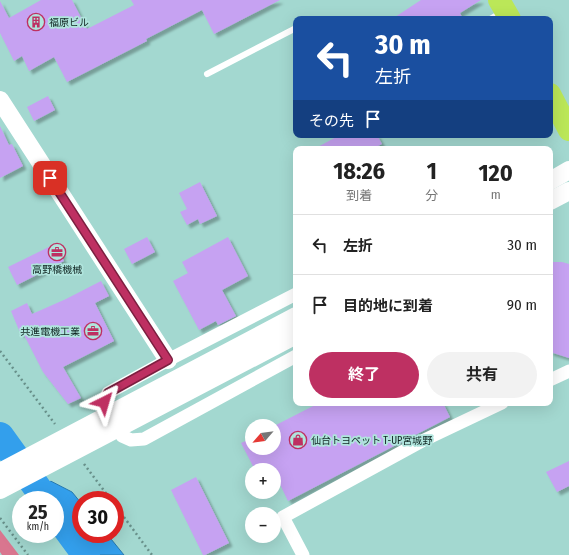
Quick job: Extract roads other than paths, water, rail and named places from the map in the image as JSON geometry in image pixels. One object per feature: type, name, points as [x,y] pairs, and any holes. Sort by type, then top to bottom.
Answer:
[{"type":"highway","points":[[553,100],[569,130]]},
{"type":"street","points":[[0,100],[168,360]]},
{"type":"street","points":[[553,178],[569,170]]},
{"type":"street","points":[[553,199],[569,191]]},
{"type":"street","points":[[293,296],[168,360],[108,393],[104,402],[122,436],[131,440],[144,439],[293,358]]},
{"type":"street","points":[[0,490],[215,369],[293,318]]},
{"type":"street","points":[[0,472],[215,369],[293,336]]},
{"type":"street","points":[[553,379],[569,371]]},
{"type":"street","points":[[303,555],[283,517],[422,441],[496,406]]},
{"type":"lane","points":[[207,74],[293,30]]},
{"type":"water","points":[[0,451],[2,456],[72,492],[72,533],[64,526],[64,491],[26,491],[0,466]]},
{"type":"water","points":[[84,543],[114,543],[124,555],[96,555]]},
{"type":"waterway","points":[[0,436],[40,491]]},
{"type":"waterway","points":[[64,525],[86,555]]},
{"type":"place","name":"福原ビル","points":[[36,22]]},
{"type":"place","name":"高野橋機械","points":[[57,252]]},
{"type":"place","name":"共進電機工業","points":[[93,331]]},
{"type":"place","name":"仙台トヨペット T-UP宮城野","points":[[298,440]]}]
